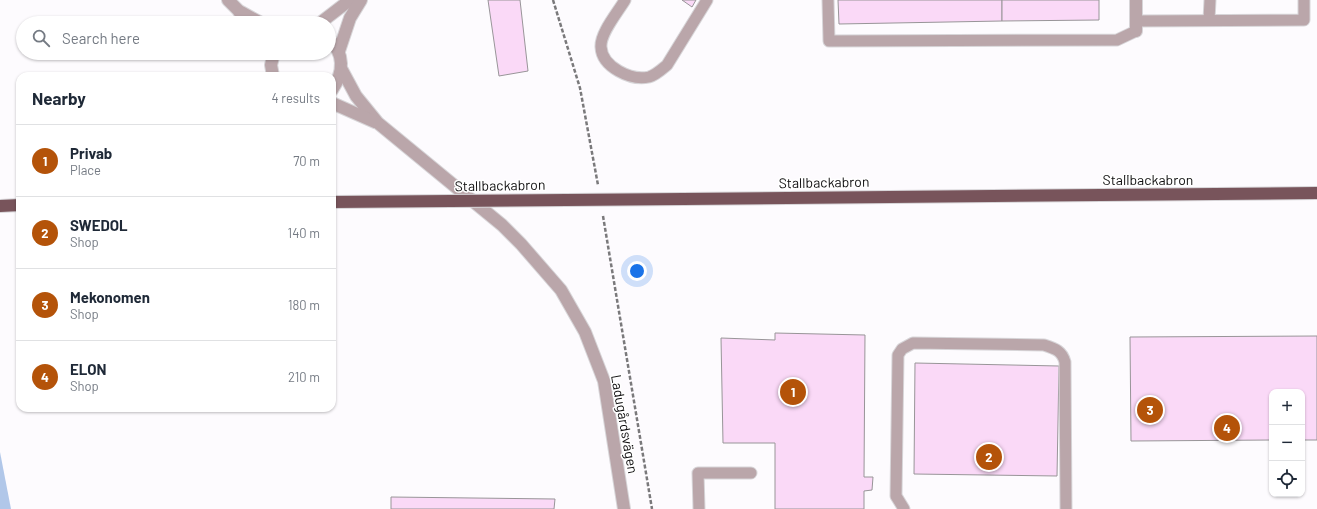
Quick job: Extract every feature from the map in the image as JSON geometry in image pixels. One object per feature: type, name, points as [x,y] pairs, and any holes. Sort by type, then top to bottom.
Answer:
[{"type":"highway","name":"Stallbackabron","points":[[336,202],[1317,193]]},
{"type":"highway","points":[[0,206],[16,205]]},
{"type":"street","points":[[228,0],[242,16]]},
{"type":"street","points":[[329,16],[350,0]]},
{"type":"street","points":[[339,51],[350,18],[361,0]]},
{"type":"street","points":[[1136,0],[1136,26]]},
{"type":"street","points":[[238,10],[249,16]]},
{"type":"street","points":[[336,47],[339,51]]},
{"type":"street","name":"Ladugårdsvägen","points":[[339,51],[342,70],[356,96],[378,123],[502,225],[521,244],[561,290],[585,332],[604,381],[624,509]]},
{"type":"street","points":[[268,60],[272,71]]},
{"type":"street","points":[[272,71],[273,60]]},
{"type":"street","points":[[336,84],[342,70]]},
{"type":"street","name":"Ladugårdsvägen","points":[[336,105],[378,123]]},
{"type":"lane","points":[[625,0],[602,37],[600,48],[607,62],[620,72],[634,77],[648,77],[659,73],[666,65],[707,0]]},
{"type":"lane","points":[[828,0],[829,41],[1117,40],[1136,26],[1209,20],[1304,20],[1304,0]]},
{"type":"lane","points":[[1209,20],[1210,0]]},
{"type":"lane","points":[[904,509],[896,496],[898,355],[902,349],[912,343],[1044,345],[1056,349],[1063,354],[1065,362],[1066,509]]},
{"type":"lane","points":[[699,509],[698,473],[751,473]]},
{"type":"path","points":[[553,0],[580,88],[599,189]]},
{"type":"path","points":[[602,212],[652,509]]},
{"type":"water","points":[[0,452],[11,509],[0,509]]},
{"type":"building","points":[[488,0],[520,0],[528,71],[499,76]]},
{"type":"building","points":[[682,0],[696,0],[692,7]]},
{"type":"building","points":[[838,0],[1002,0],[1002,21],[839,24]]},
{"type":"building","points":[[1002,0],[1099,0],[1099,20],[1002,21]]},
{"type":"building","points":[[775,333],[865,335],[864,477],[873,477],[872,490],[864,491],[864,509],[775,509],[775,443],[723,443],[721,338],[775,340]]},
{"type":"building","points":[[1317,336],[1317,440],[1305,440],[1305,389],[1269,389],[1269,440],[1131,441],[1130,337]]},
{"type":"building","points":[[915,363],[1059,366],[1057,476],[914,474]]},
{"type":"building","points":[[391,497],[555,499],[554,509],[391,509]]},
{"type":"place","name":"Privab","points":[[793,392]]},
{"type":"place","name":"Mekonomen","points":[[1150,410]]},
{"type":"place","name":"ELON","points":[[1227,428]]},
{"type":"place","name":"SWEDOL","points":[[989,457]]}]
